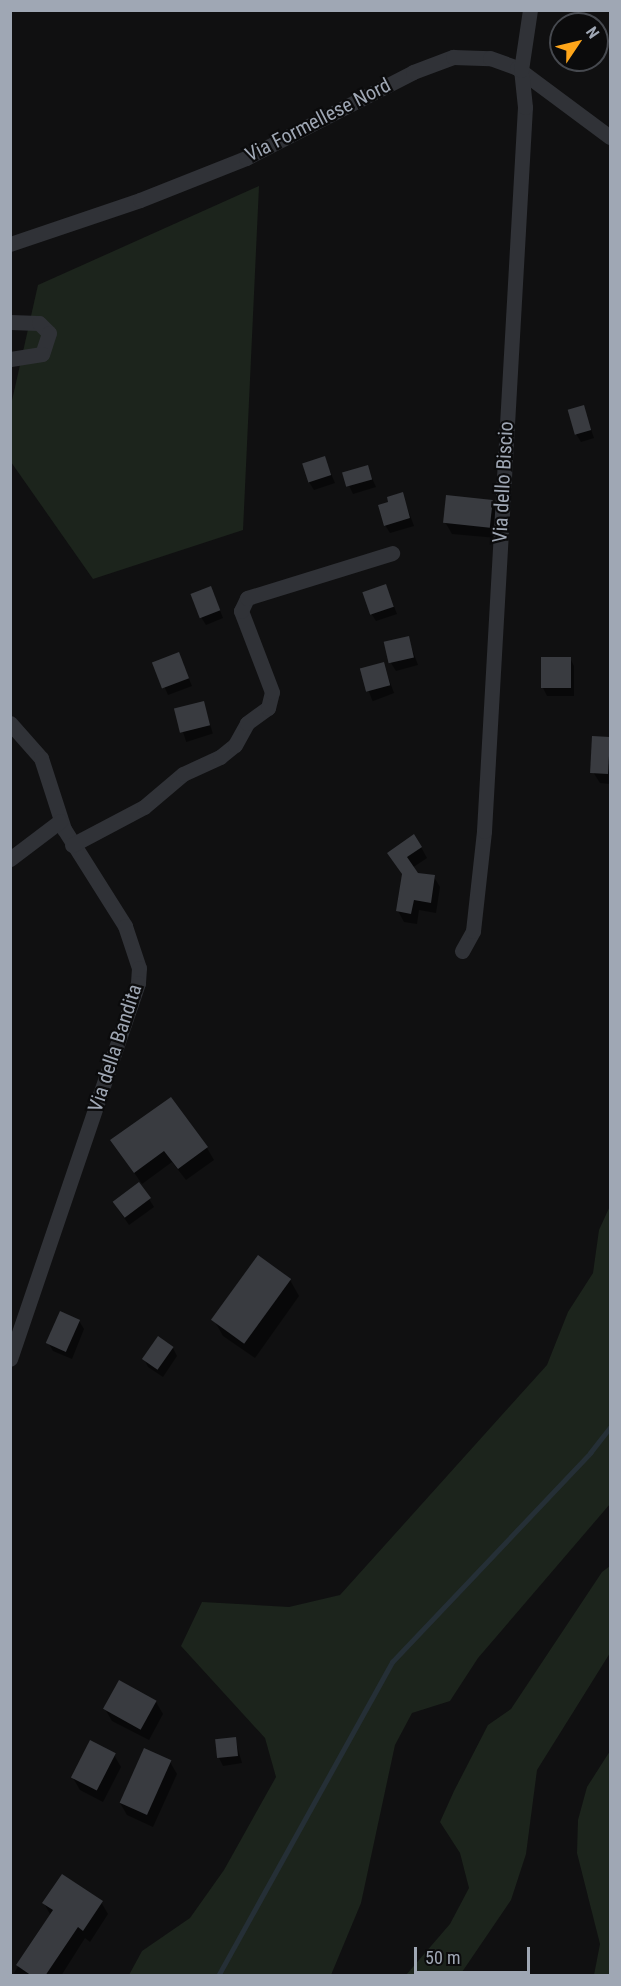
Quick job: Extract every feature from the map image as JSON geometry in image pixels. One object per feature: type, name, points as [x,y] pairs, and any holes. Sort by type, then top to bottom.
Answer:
[{"type":"street","name":"Via dello Biscio","points":[[462,951],[473,931],[484,831],[525,107],[520,70],[530,10]]},
{"type":"street","name":"Via Formellese Nord","points":[[10,244],[140,200],[246,158],[438,61],[480,56],[520,70],[610,137]]},
{"type":"street","points":[[10,322],[39,323],[49,333],[42,354],[10,358]]},
{"type":"street","points":[[72,845],[148,805],[183,774],[226,753],[247,723],[268,708],[273,699],[271,688],[242,614],[247,598],[392,553]]},
{"type":"street","name":"Via della Bandita","points":[[10,723],[40,758],[60,821],[72,845],[125,926],[137,955],[139,977],[10,1359]]},
{"type":"street","points":[[10,859],[60,821]]},
{"type":"shaded area","points":[[259,186],[243,530],[93,579],[11,462],[11,405],[38,285]]},
{"type":"shaded area","points":[[610,1206],[610,1504],[478,1658],[450,1701],[412,1713],[395,1745],[361,1903],[331,1975],[129,1975],[142,1951],[190,1918],[224,1870],[276,1777],[265,1738],[181,1646],[202,1602],[289,1607],[340,1595],[547,1365],[568,1312],[593,1273],[599,1230]]},
{"type":"shaded area","points":[[610,1566],[610,1653],[537,1770],[526,1854],[511,1900],[460,1975],[406,1975],[450,1924],[469,1888],[460,1853],[440,1822],[454,1791],[488,1725],[511,1709],[602,1572]]},
{"type":"shaded area","points":[[610,1751],[610,1975],[594,1975],[600,1944],[577,1853],[578,1820],[587,1787]]},
{"type":"building","points":[[584,405],[591,430],[575,435],[568,410]]},
{"type":"building","points":[[325,456],[331,475],[308,482],[302,463]]},
{"type":"building","points":[[368,465],[372,479],[346,487],[342,472]]},
{"type":"building","points":[[403,492],[410,518],[384,526],[378,505],[388,502],[387,497]]},
{"type":"building","points":[[446,495],[493,500],[490,528],[443,523]]},
{"type":"building","points":[[386,584],[394,607],[370,615],[362,592]]},
{"type":"building","points":[[211,586],[220,610],[200,618],[190,594]]},
{"type":"building","points":[[409,636],[414,657],[389,663],[384,642]]},
{"type":"building","points":[[179,652],[189,678],[162,689],[152,662]]},
{"type":"building","points":[[541,657],[571,657],[571,688],[541,688]]},
{"type":"building","points":[[384,662],[390,685],[366,692],[360,668]]},
{"type":"building","points":[[204,701],[210,725],[180,733],[174,708]]},
{"type":"building","points":[[592,736],[610,737],[608,774],[590,773]]},
{"type":"building","points":[[414,834],[422,847],[407,857],[418,873],[435,875],[431,903],[414,900],[411,914],[396,911],[402,874],[387,853]]},
{"type":"building","points":[[171,1097],[208,1147],[178,1169],[164,1151],[134,1173],[110,1140]]},
{"type":"building","points":[[139,1182],[151,1198],[125,1218],[113,1202]]},
{"type":"building","points":[[258,1255],[291,1279],[244,1344],[211,1320]]},
{"type":"building","points":[[60,1311],[80,1320],[66,1352],[46,1343]]},
{"type":"building","points":[[158,1336],[174,1347],[158,1370],[142,1359]]},
{"type":"building","points":[[119,1680],[157,1701],[141,1730],[103,1709]]},
{"type":"building","points":[[236,1737],[238,1756],[217,1758],[215,1739]]},
{"type":"building","points":[[90,1740],[116,1753],[97,1791],[71,1777]]},
{"type":"building","points":[[144,1748],[171,1760],[147,1815],[120,1803]]},
{"type":"building","points":[[62,1874],[103,1901],[83,1931],[78,1927],[45,1976],[32,1976],[16,1965],[53,1910],[42,1903]]},
{"type":"waterway","points":[[218,1976],[392,1662],[590,1453],[610,1427]]}]
